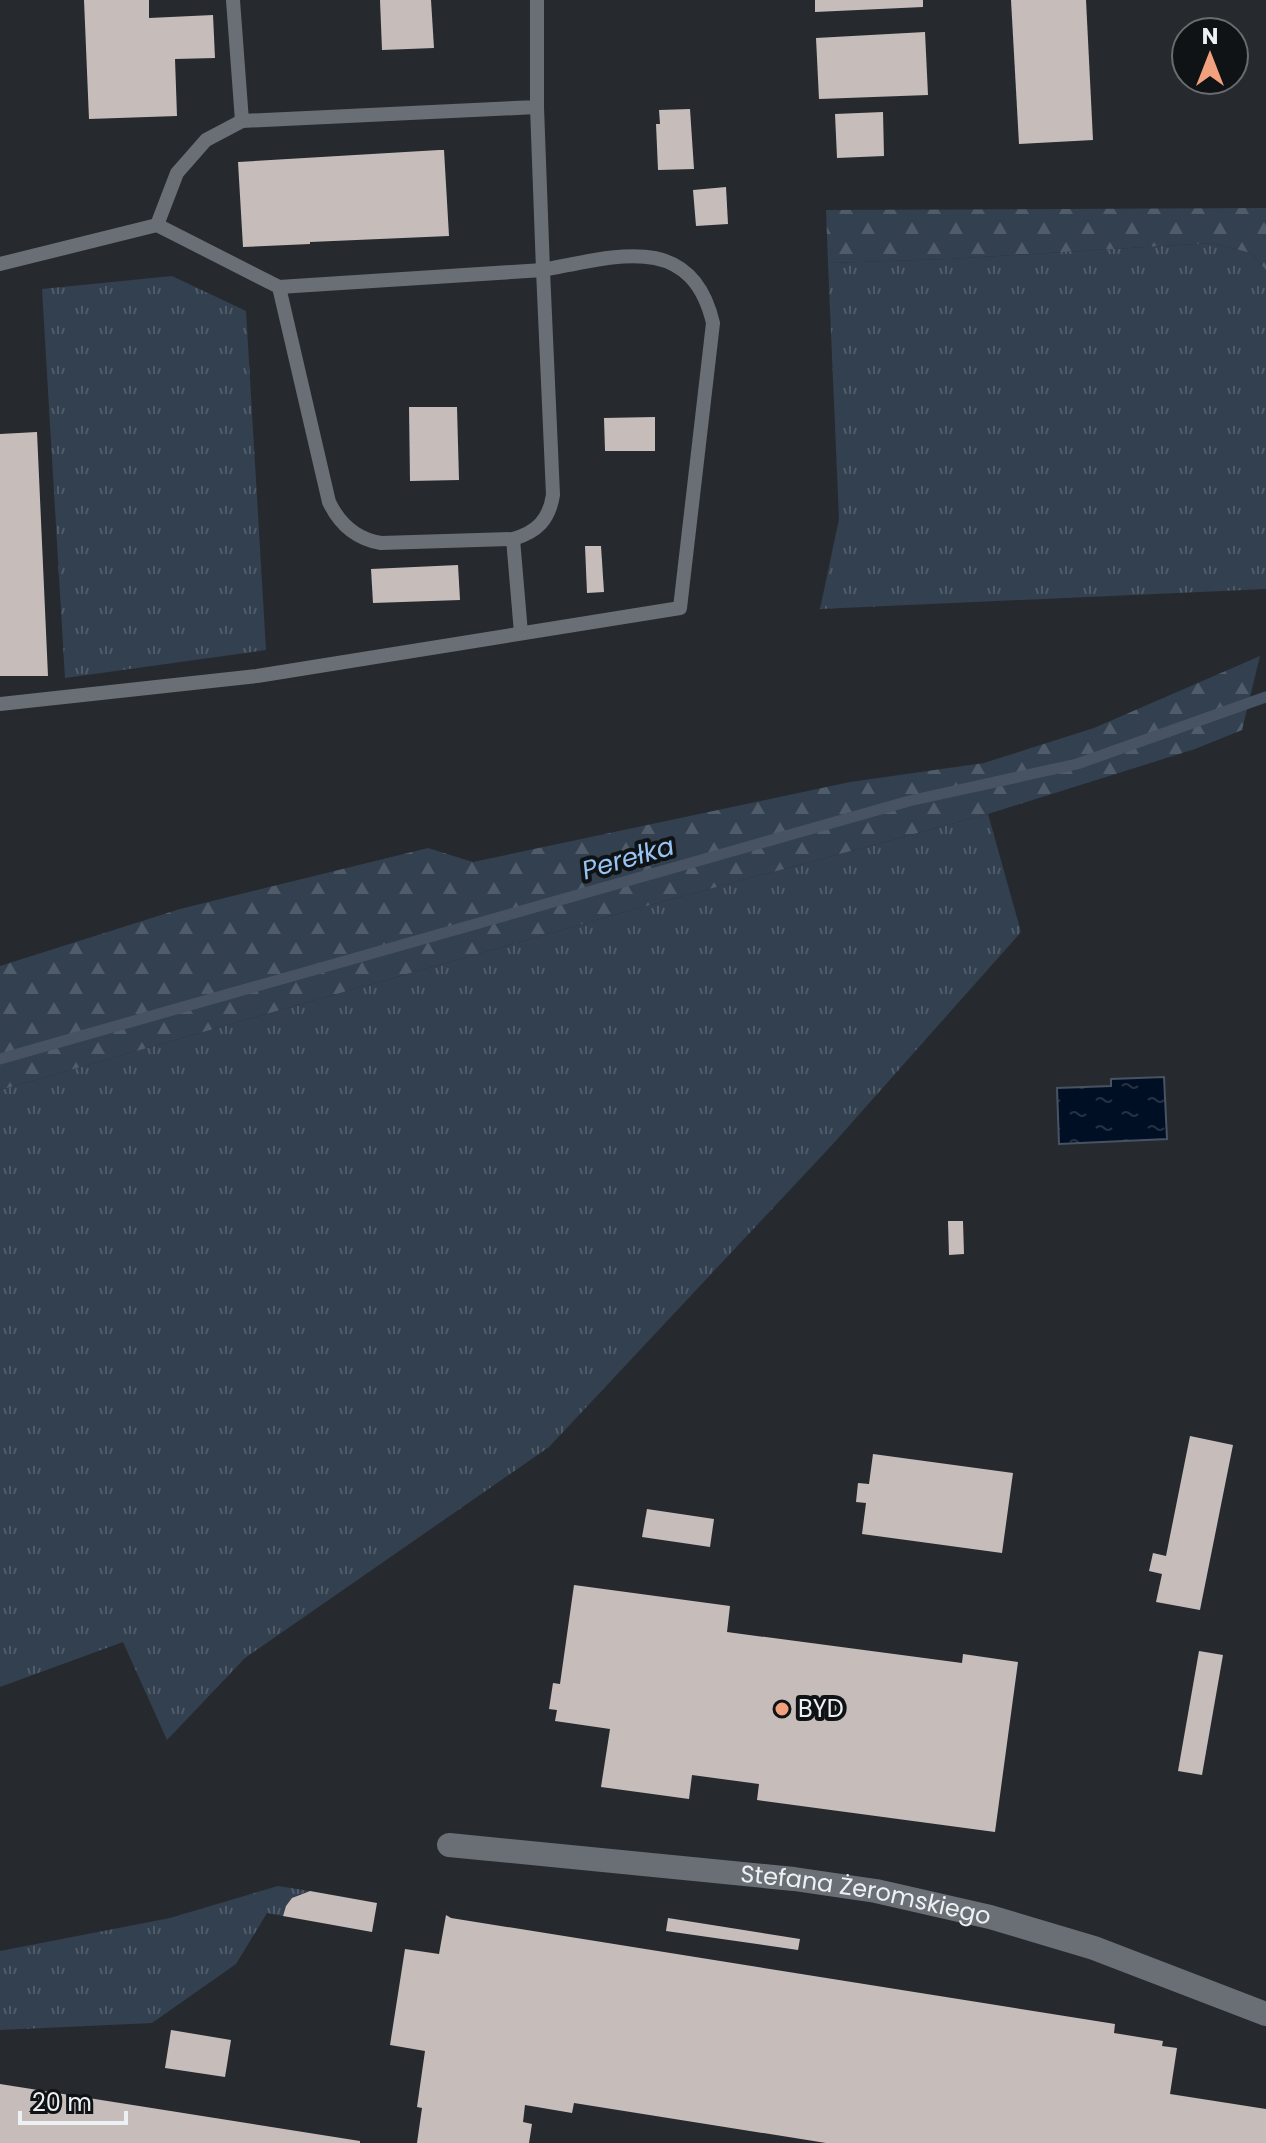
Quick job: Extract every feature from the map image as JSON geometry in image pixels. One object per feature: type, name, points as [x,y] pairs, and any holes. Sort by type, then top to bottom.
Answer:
[{"type":"street","name":"Stefana Żeromskiego","points":[[449,1845],[794,1879],[876,1891],[990,1917],[1094,1948],[1266,2014]]},
{"type":"lane","points":[[233,0],[242,121]]},
{"type":"lane","points":[[279,287],[329,502],[337,518],[366,540],[381,543],[513,539],[528,535],[541,525],[550,513],[553,495],[537,107],[537,0]]},
{"type":"lane","points":[[157,225],[177,173],[206,140],[242,121],[537,107]]},
{"type":"lane","points":[[0,264],[157,225],[279,287],[543,270],[644,256],[671,261],[687,271],[702,293],[713,323],[680,608],[257,676],[0,704]]},
{"type":"lane","points":[[513,539],[521,633]]},
{"type":"green space","points":[[1266,208],[1266,270],[1251,253],[1211,243],[828,263],[826,210]]},
{"type":"green space","points":[[1211,243],[1251,253],[1266,270],[1266,589],[820,609],[839,519],[828,263]]},
{"type":"green space","points":[[172,276],[246,311],[266,650],[65,678],[42,289]]},
{"type":"green space","points":[[1260,656],[1242,730],[1195,749],[988,814],[628,911],[0,1090],[0,966],[180,909],[428,848],[473,862],[850,782],[984,763],[1094,728]]},
{"type":"green space","points":[[988,814],[1021,932],[832,1145],[549,1447],[245,1658],[167,1740],[123,1642],[0,1687],[0,1090],[628,911]]},
{"type":"green space","points":[[278,1886],[310,1891],[292,1899],[283,1916],[267,1913],[236,1964],[152,2023],[0,2030],[0,1951],[170,1918]]},
{"type":"water","points":[[1164,1077],[1167,1139],[1059,1144],[1057,1088],[1111,1086],[1111,1079]]},
{"type":"building","points":[[84,0],[149,0],[149,18],[213,15],[215,58],[175,59],[177,116],[89,119]]},
{"type":"building","points":[[380,0],[431,0],[434,48],[382,50]]},
{"type":"building","points":[[815,0],[923,0],[923,7],[815,12]]},
{"type":"building","points":[[1011,0],[1086,0],[1093,140],[1019,144]]},
{"type":"building","points":[[925,32],[928,95],[819,99],[816,38]]},
{"type":"building","points":[[690,109],[694,169],[658,170],[656,124],[660,124],[659,110]]},
{"type":"building","points":[[883,112],[884,156],[837,158],[835,114]]},
{"type":"building","points":[[444,150],[449,236],[243,247],[238,162]]},
{"type":"building","points":[[726,187],[728,224],[696,226],[693,190]]},
{"type":"building","points":[[409,407],[457,407],[459,480],[410,481]]},
{"type":"building","points":[[655,417],[655,451],[605,451],[604,418]]},
{"type":"building","points":[[37,432],[48,676],[0,676],[0,434]]},
{"type":"building","points":[[585,546],[601,546],[604,592],[587,593]]},
{"type":"building","points":[[458,565],[460,600],[373,603],[371,569]]},
{"type":"building","points":[[948,1221],[963,1221],[964,1254],[949,1255]]},
{"type":"building","points":[[1190,1436],[1233,1445],[1200,1610],[1156,1602],[1162,1574],[1149,1571],[1153,1553],[1166,1556]]},
{"type":"building","points":[[873,1454],[1013,1473],[1002,1553],[862,1534],[866,1503],[856,1502],[858,1483],[869,1484]]},
{"type":"building","points":[[647,1509],[714,1519],[710,1547],[642,1537]]},
{"type":"building","name":"BYD","points":[[574,1585],[730,1606],[727,1632],[962,1663],[963,1654],[1018,1662],[995,1832],[757,1800],[759,1784],[692,1775],[689,1799],[601,1787],[610,1729],[555,1721],[557,1710],[549,1709],[553,1683],[560,1684]]},
{"type":"building","points":[[1199,1651],[1223,1655],[1202,1775],[1178,1771]]},
{"type":"building","points":[[310,1891],[377,1903],[372,1932],[283,1916],[292,1898]]},
{"type":"building","points":[[446,1915],[1115,2024],[1114,2033],[1163,2041],[1162,2046],[1177,2048],[1170,2094],[1266,2109],[1266,2143],[826,2143],[574,2103],[572,2113],[525,2105],[523,2122],[532,2124],[529,2143],[417,2143],[422,2108],[417,2107],[425,2051],[390,2045],[405,1949],[439,1954]]},
{"type":"building","points":[[668,1918],[800,1939],[798,1950],[666,1931]]},
{"type":"building","points":[[171,2030],[231,2040],[225,2077],[165,2068]]},
{"type":"building","points":[[0,2084],[360,2141],[360,2143],[0,2143]]},
{"type":"waterway","name":"Perełka","points":[[0,1059],[909,801],[1077,764],[1266,697]]},
{"type":"place","name":"BYD","points":[[782,1709]]}]
